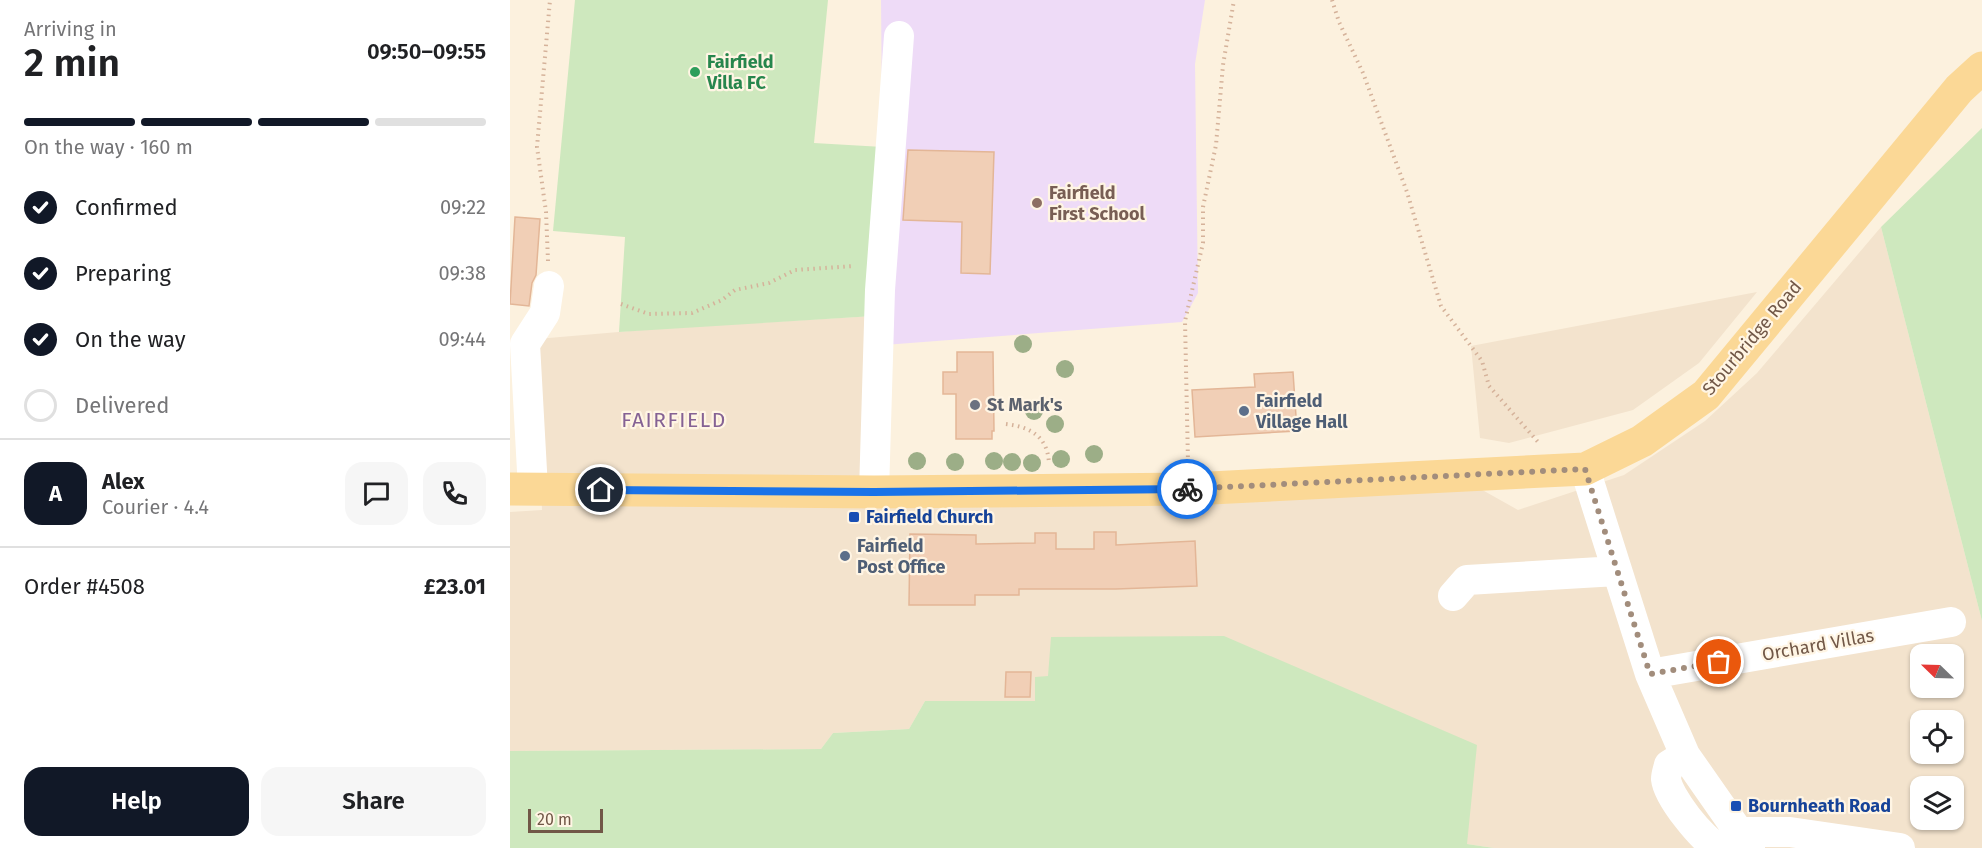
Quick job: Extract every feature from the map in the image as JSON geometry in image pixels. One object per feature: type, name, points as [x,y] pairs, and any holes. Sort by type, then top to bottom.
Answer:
[{"type":"main road","name":"Stourbridge Road","points":[[521,489],[874,492],[1188,489],[1574,469],[1642,441],[1706,395],[1959,89],[1982,68]]},
{"type":"street","points":[[874,492],[880,290],[898,36]]},
{"type":"street","points":[[521,489],[525,344],[545,313],[549,286]]},
{"type":"street","points":[[1574,469],[1617,571],[1650,674],[1685,755],[1741,845],[1790,832],[1900,848]]},
{"type":"street","points":[[1453,596],[1467,580],[1617,571]]},
{"type":"street","name":"Orchard Villas","points":[[1650,674],[1951,622]]},
{"type":"path","points":[[549,286],[546,212],[537,147],[550,0]]},
{"type":"path","points":[[1188,489],[1185,321],[1203,243],[1203,207],[1216,145],[1223,65],[1234,0]]},
{"type":"path","points":[[1332,0],[1339,22],[1363,73],[1407,192],[1441,306],[1482,361],[1489,386],[1574,469]]},
{"type":"path","points":[[621,304],[649,314],[692,313],[722,300],[735,290],[755,287],[795,270],[836,266],[863,267]]},
{"type":"path","points":[[1006,424],[1030,429],[1039,435],[1049,456],[1049,491]]},
{"type":"shaded area","name":"Fairfield First School","points":[[881,0],[1205,0],[1195,64],[1198,293],[1182,322],[884,345]]},
{"type":"shaded area","points":[[1881,227],[1982,621],[1982,848],[1494,848],[1467,844],[1048,676],[1035,701],[925,701],[909,729],[833,733],[821,749],[510,751],[510,512],[542,510],[537,339],[665,328],[874,316],[878,503],[1477,487],[1518,510],[1624,475],[1705,421],[1757,373]]},
{"type":"shaded area","points":[[1757,292],[1699,363],[1633,410],[1509,443],[1480,438],[1471,346]]},
{"type":"green space","name":"Fairfield Villa FC","points":[[575,0],[828,0],[814,143],[883,147],[874,316],[619,332],[625,237],[553,231]]},
{"type":"green space","points":[[1982,128],[1982,621],[1881,227]]},
{"type":"green space","points":[[1224,636],[1477,745],[1467,844],[1494,848],[510,848],[510,751],[821,749],[833,733],[909,729],[925,701],[1035,701],[1035,677],[1048,676],[1051,637]]},
{"type":"building","points":[[908,150],[994,152],[990,274],[961,273],[962,222],[903,220]]},
{"type":"building","points":[[515,217],[540,219],[536,275],[532,283],[529,306],[510,304]]},
{"type":"building","name":"St Mark's","points":[[957,352],[993,352],[994,431],[992,431],[992,439],[956,439],[956,394],[943,394],[943,372],[957,372]]},
{"type":"building","name":"Fairfield Village Hall","points":[[1293,372],[1297,431],[1195,437],[1192,390],[1255,387],[1254,374]]},
{"type":"building","points":[[1094,532],[1116,532],[1116,545],[1195,541],[1197,586],[1019,589],[1019,595],[975,595],[975,605],[909,605],[910,534],[976,535],[976,544],[1035,543],[1035,533],[1056,533],[1056,549],[1094,549]]},
{"type":"building","points":[[1006,672],[1031,672],[1030,697],[1005,697]]},
{"type":"way so far","points":[[1187,489],[1585,469],[1650,674],[1719,662]]},
{"type":"place","name":"Fairfield Villa FC","points":[[695,72]]},
{"type":"place","name":"Fairfield First School","points":[[1037,203]]},
{"type":"place","name":"St Mark's","points":[[975,405]]},
{"type":"place","name":"Fairfield Village Hall","points":[[1244,411]]},
{"type":"place","name":"Fairfield Church","points":[[854,517]]},
{"type":"place","name":"Fairfield Post Office","points":[[845,556]]},
{"type":"place","name":"Bournheath Road","points":[[1736,806]]},
{"type":"district","name":"FAIRFIELD","points":[[674,420]]},
{"type":"route","points":[[601,490],[1022,492],[1187,489]]}]
